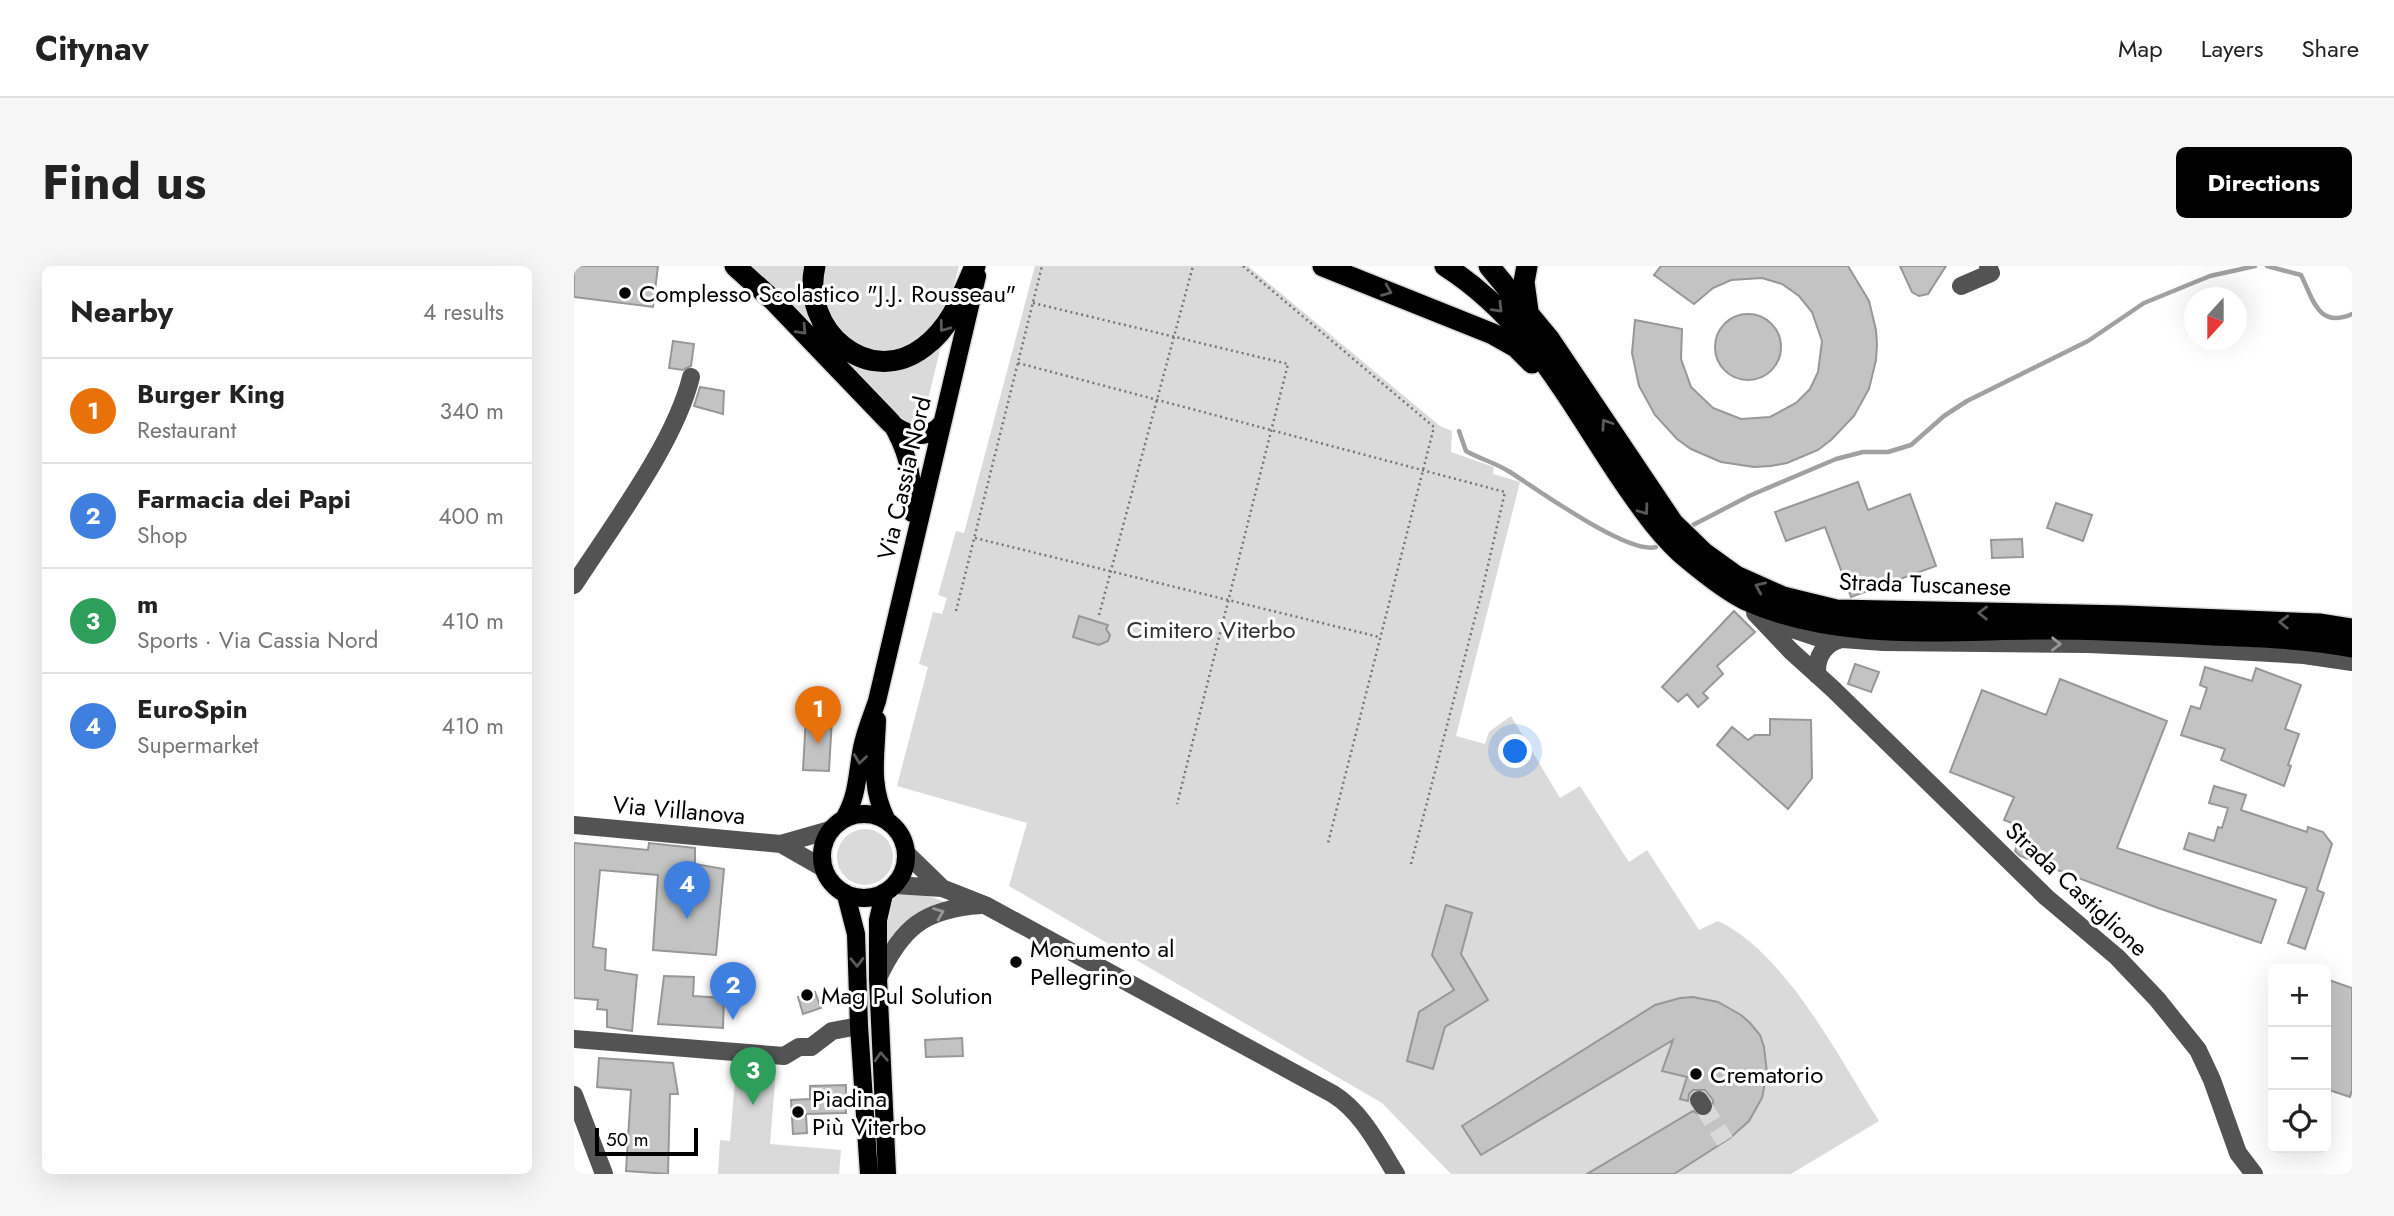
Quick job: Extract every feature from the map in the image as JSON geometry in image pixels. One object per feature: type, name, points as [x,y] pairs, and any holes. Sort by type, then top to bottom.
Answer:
[{"type":"highway","points":[[735,266],[774,301],[891,423]]},
{"type":"highway","points":[[815,266],[812,288],[814,299],[821,321],[828,331],[855,355],[887,361],[911,355],[941,332],[977,266]]},
{"type":"highway","points":[[1323,266],[1493,334],[1516,347],[1591,433]]},
{"type":"highway","points":[[1445,266],[1494,302],[1541,355],[1591,433]]},
{"type":"highway","points":[[1476,266],[1514,295]]},
{"type":"highway","points":[[1489,266],[1514,295]]},
{"type":"highway","points":[[1527,266],[1524,282],[1529,313]]},
{"type":"highway","name":"Strada Tuscanese","points":[[1514,295],[1550,340],[1673,523],[1704,553],[1736,576],[1783,597],[1836,610],[2125,615],[2319,624],[2352,628]]},
{"type":"highway","name":"Strada Tuscanese","points":[[1591,433],[1662,534],[1688,560],[1749,606],[1782,618],[1878,629],[2092,629],[2262,637],[2328,642],[2352,647]]},
{"type":"main road","name":"Via Cassia Nord","points":[[845,817],[853,804],[862,747],[877,701],[977,266]]},
{"type":"main road","points":[[891,423],[910,435],[917,436],[929,434],[942,422]]},
{"type":"main road","points":[[891,423],[903,443],[914,494],[908,565]]},
{"type":"main road","name":"Via Cassia Nord","points":[[877,701],[875,794],[886,819],[901,836],[906,853]]},
{"type":"main road","points":[[886,819],[863,813],[845,817],[830,830],[821,853],[828,879],[846,895],[866,898],[890,889]]},
{"type":"main road","points":[[887,1174],[878,920],[890,889],[906,864],[906,853]]},
{"type":"main road","points":[[846,895],[856,934],[869,1174]]},
{"type":"street","points":[[1961,286],[1991,273],[1988,266]]},
{"type":"street","points":[[574,585],[654,458],[685,402],[691,377]]},
{"type":"street","name":"Strada Castiglione","points":[[1749,606],[1816,675],[2046,897],[2117,957],[2157,999],[2198,1050],[2212,1080],[2238,1153],[2255,1174]]},
{"type":"street","name":"Strada Tuscanese","points":[[1782,618],[1800,632],[1841,639],[1896,643],[2088,644],[2180,648],[2304,655],[2352,662]]},
{"type":"street","points":[[1816,675],[1821,652],[1832,642],[1841,639]]},
{"type":"street","name":"Via Villanova","points":[[574,825],[780,844],[830,830]]},
{"type":"street","name":"Via Villanova","points":[[780,844],[823,868]]},
{"type":"street","points":[[906,853],[942,888],[985,905],[1347,1102],[1360,1117],[1396,1174]]},
{"type":"street","points":[[890,889],[942,888]]},
{"type":"street","points":[[878,978],[894,946],[915,925],[943,911],[985,905]]},
{"type":"street","points":[[574,1039],[783,1056],[799,1047],[811,1047],[832,1031],[859,1026]]},
{"type":"street","points":[[574,1095],[604,1174]]},
{"type":"path","points":[[957,611],[1042,266]]},
{"type":"path","points":[[1099,615],[1193,266]]},
{"type":"path","points":[[1243,266],[1434,427],[1328,843]]},
{"type":"path","points":[[1033,303],[1288,364],[1177,804]]},
{"type":"path","points":[[1018,363],[1505,492],[1482,591],[1410,864]]},
{"type":"path","points":[[975,538],[1380,638]]},
{"type":"green space","points":[[747,266],[805,266],[801,297],[812,327]]},
{"type":"green space","points":[[823,266],[959,266],[946,313],[935,329],[895,353],[853,346],[821,305]]},
{"type":"green space","name":"Cimitero Viterbo","points":[[1035,266],[1248,266],[1440,426],[1452,431],[1451,452],[1494,467],[1493,474],[1520,482],[1456,736],[1485,744],[1489,732],[1511,716],[1560,798],[1580,786],[1629,862],[1647,850],[1699,930],[1718,921],[1743,936],[1766,957],[1809,1009],[1879,1121],[1791,1174],[1451,1174],[1382,1103],[1009,886],[1027,823],[897,786],[928,667],[919,664],[933,612],[942,614],[947,598],[938,595],[956,531],[964,533]]},
{"type":"green space","points":[[941,346],[922,424],[908,427],[849,367],[850,364],[873,366],[897,363]]},
{"type":"green space","points":[[860,829],[870,829],[885,837],[891,846],[891,868],[885,877],[870,885],[860,885],[842,873],[837,862],[837,852],[849,834]]},
{"type":"green space","points":[[899,894],[923,894],[951,904],[885,950],[886,912]]},
{"type":"green space","points":[[736,1067],[776,1070],[770,1144],[841,1150],[839,1174],[718,1174],[720,1140],[730,1141]]},
{"type":"building","points":[[574,266],[658,266],[653,307],[574,297]]},
{"type":"building","points":[[1661,266],[1848,266],[1869,301],[1877,345],[1869,389],[1854,416],[1818,450],[1787,463],[1771,466],[1754,467],[1721,462],[1691,449],[1677,439],[1655,415],[1639,386],[1632,353],[1635,320],[1682,329],[1681,359],[1691,387],[1713,408],[1741,419],[1770,417],[1796,403],[1810,389],[1818,372],[1822,341],[1812,312],[1799,296],[1782,284],[1762,278],[1731,280],[1713,288],[1694,304],[1654,275]]},
{"type":"building","points":[[1900,266],[1946,266],[1928,294],[1919,296],[1912,292]]},
{"type":"building","points":[[1748,314],[1761,317],[1771,324],[1778,334],[1781,347],[1778,360],[1771,370],[1761,377],[1748,380],[1735,377],[1725,370],[1718,360],[1715,347],[1718,334],[1725,324],[1735,317]]},
{"type":"building","points":[[673,341],[694,344],[691,366],[683,370],[669,368]]},
{"type":"building","points":[[700,387],[724,391],[723,414],[694,406]]},
{"type":"building","points":[[1858,482],[1868,510],[1910,494],[1936,566],[1851,597],[1825,527],[1786,541],[1775,512]]},
{"type":"building","points":[[2056,503],[2092,515],[2083,541],[2047,528]]},
{"type":"building","points":[[2022,539],[2023,557],[1992,558],[1991,540]]},
{"type":"building","points":[[1734,611],[1755,632],[1717,666],[1723,674],[1703,693],[1708,698],[1698,707],[1687,694],[1678,702],[1662,687]]},
{"type":"building","points":[[1079,616],[1108,625],[1108,641],[1099,645],[1073,637]]},
{"type":"building","points":[[1855,664],[1879,672],[1871,692],[1848,684]]},
{"type":"building","points":[[2205,667],[2252,681],[2256,668],[2301,685],[2285,729],[2299,734],[2284,786],[2221,760],[2225,749],[2181,735],[2191,706],[2200,709],[2207,688],[2200,685]]},
{"type":"building","points":[[2060,679],[2167,721],[2117,848],[2276,900],[2261,943],[2020,856],[2015,851],[2024,828],[2004,820],[2014,797],[1950,772],[1982,690],[2046,715]]},
{"type":"building","points":[[806,717],[832,718],[829,771],[803,770]]},
{"type":"building","points":[[1770,719],[1811,720],[1812,778],[1788,809],[1717,745],[1732,727],[1748,740],[1755,735],[1770,735]]},
{"type":"building","points":[[2214,786],[2246,795],[2241,810],[2307,832],[2308,827],[2323,832],[2332,844],[2317,890],[2324,893],[2305,949],[2288,943],[2307,888],[2184,849],[2189,833],[2214,841],[2218,827],[2222,828],[2228,808],[2209,803]]},
{"type":"building","points":[[574,843],[648,850],[649,843],[695,848],[695,864],[724,869],[716,955],[653,950],[658,875],[600,870],[593,947],[606,949],[605,970],[637,975],[632,1031],[607,1027],[607,1010],[597,1009],[598,1000],[574,998]]},
{"type":"building","points":[[1446,905],[1472,913],[1461,954],[1488,1000],[1445,1027],[1433,1069],[1407,1061],[1419,1012],[1454,990],[1432,955]]},
{"type":"building","points":[[664,976],[694,977],[693,996],[724,998],[723,1028],[658,1024]]},
{"type":"building","points":[[2331,981],[2352,988],[2350,1097],[2331,1091]]},
{"type":"building","points":[[815,992],[821,1008],[803,1014],[798,997]]},
{"type":"building","points":[[1693,997],[1718,1002],[1750,1023],[1760,1035],[1767,1073],[1762,1098],[1749,1121],[1730,1138],[1674,1174],[1587,1174],[1693,1111],[1703,1117],[1713,1112],[1713,1100],[1705,1090],[1693,1090],[1688,1101],[1680,1099],[1687,1077],[1662,1071],[1673,1040],[1481,1155],[1462,1126],[1655,1005]]},
{"type":"building","points":[[962,1038],[963,1056],[926,1057],[925,1040]]},
{"type":"building","points":[[599,1058],[673,1063],[678,1094],[670,1094],[668,1174],[626,1171],[631,1090],[597,1087]]},
{"type":"building","points":[[846,1085],[846,1113],[806,1114],[807,1133],[793,1134],[791,1100],[810,1099],[810,1086]]},
{"type":"waterway","points":[[1693,525],[1749,496],[1836,459],[1863,452],[1888,452],[1911,445],[1944,416],[1967,401],[2088,341],[2144,303],[2210,276],[2255,266]]},
{"type":"waterway","points":[[2267,266],[2301,275],[2313,302],[2324,315],[2341,318],[2352,314]]},
{"type":"waterway","points":[[1459,431],[1466,451],[1505,469],[1605,531],[1643,547],[1656,547]]},
{"type":"tunnel","points":[[1703,1106],[1725,1141]]},
{"type":"place","name":"Complesso Scolastico \"J.J. Rousseau\"","points":[[625,293]]},
{"type":"place","name":"Burger King","points":[[818,744]]},
{"type":"place","name":"EuroSpin","points":[[687,919]]},
{"type":"place","name":"Monumento al Pellegrino","points":[[1016,962]]},
{"type":"place","name":"Mag Pul Solution","points":[[807,995]]},
{"type":"place","name":"Farmacia dei Papi","points":[[733,1020]]},
{"type":"place","name":"Crematorio","points":[[1696,1074]]},
{"type":"place","name":"m","points":[[753,1105]]},
{"type":"place","name":"Piadina Più Viterbo","points":[[798,1112]]}]
